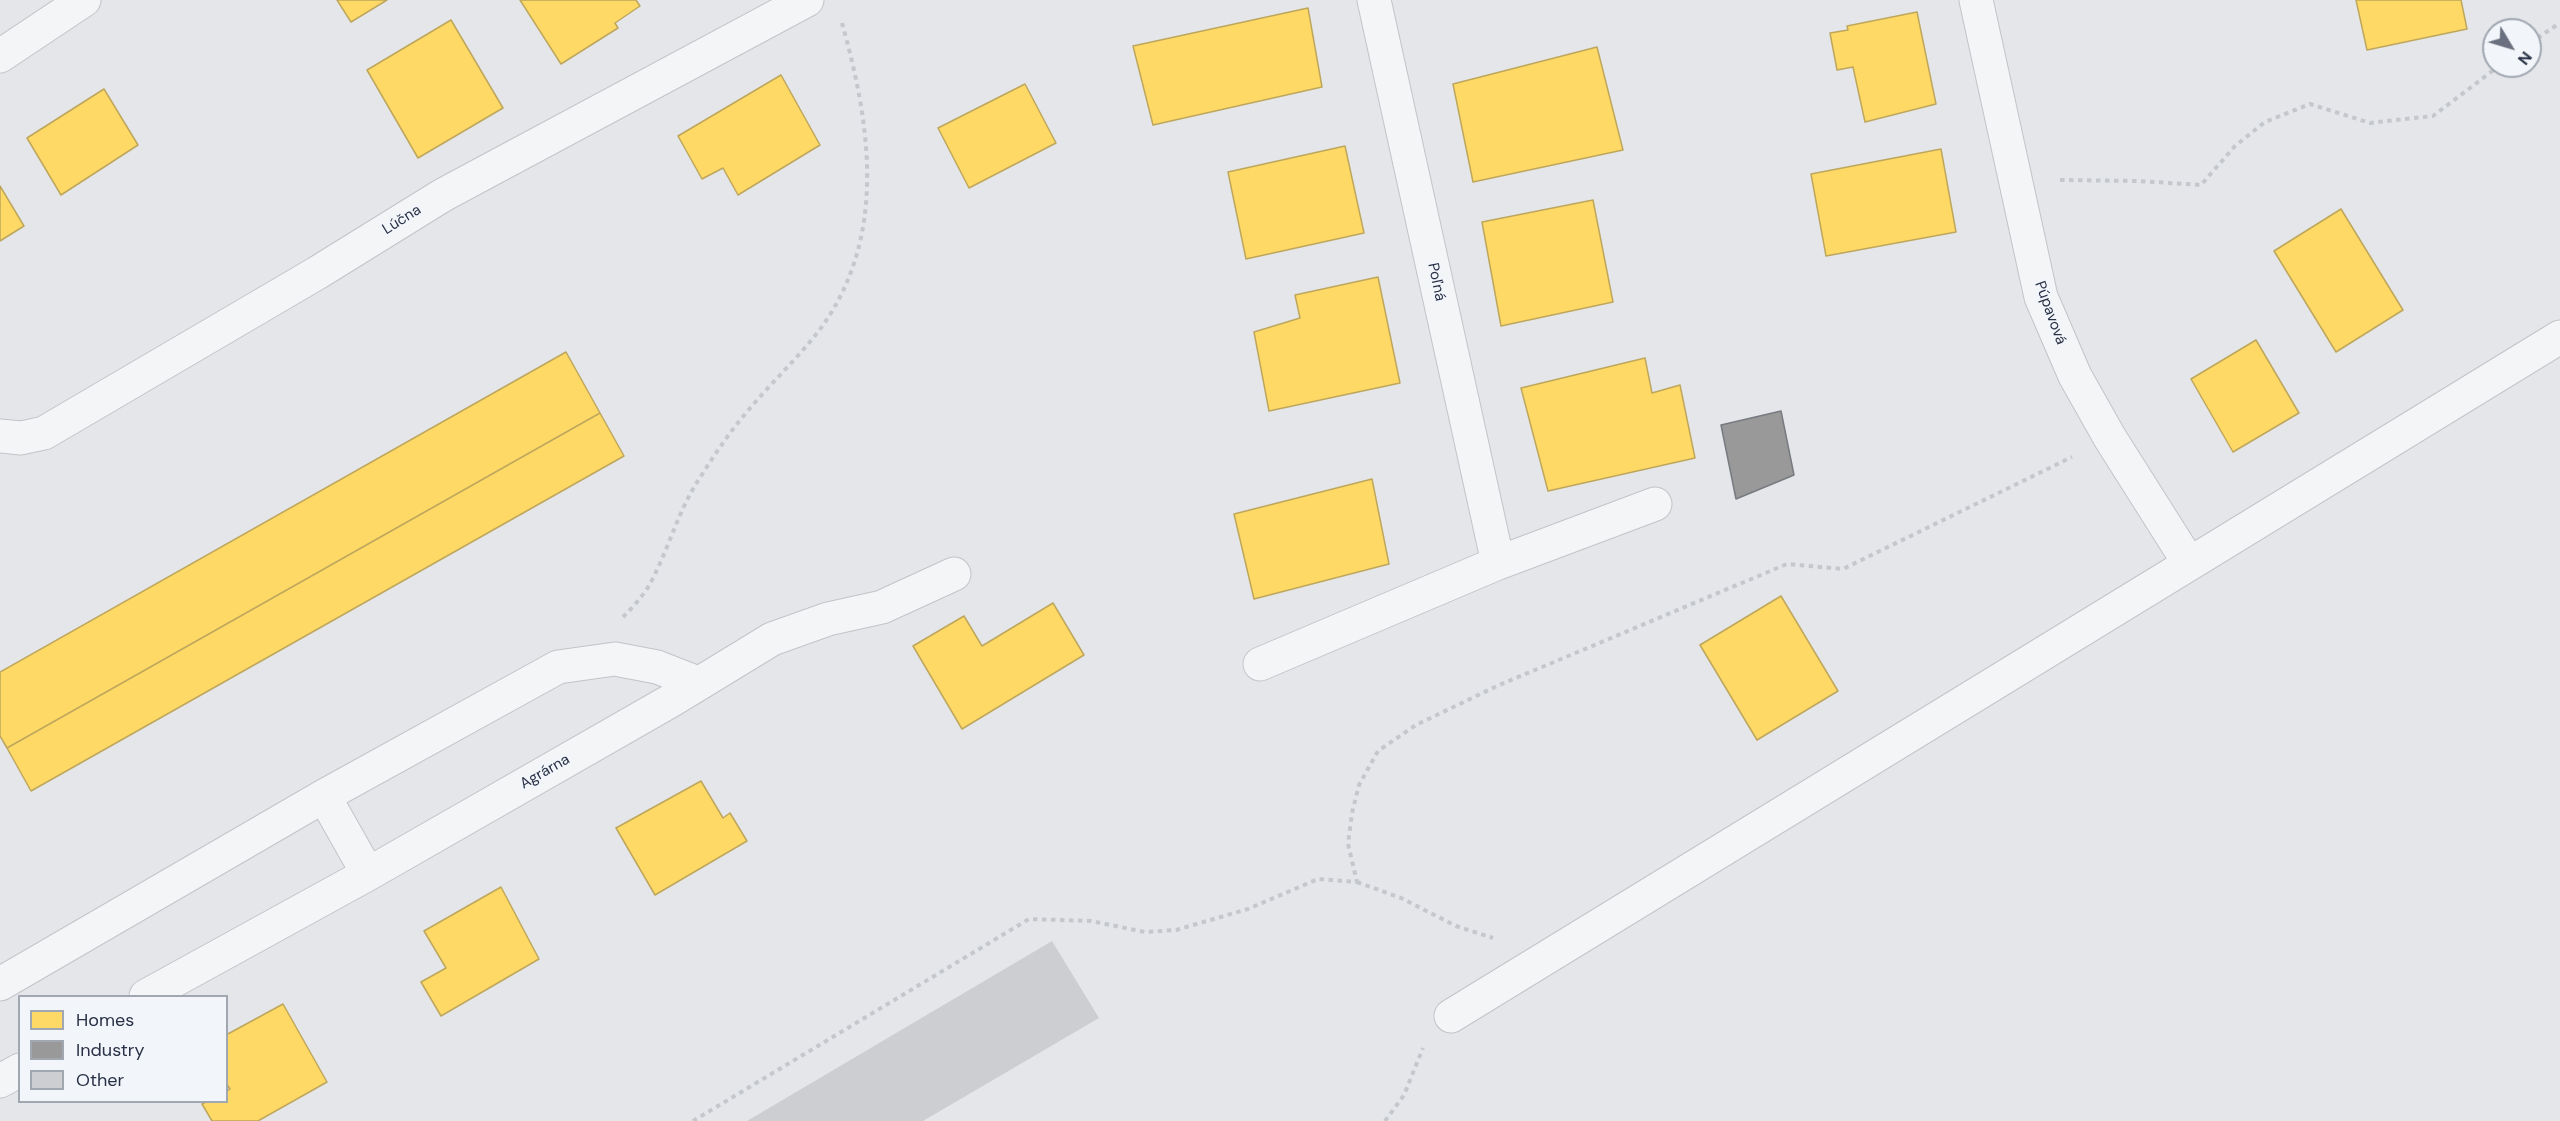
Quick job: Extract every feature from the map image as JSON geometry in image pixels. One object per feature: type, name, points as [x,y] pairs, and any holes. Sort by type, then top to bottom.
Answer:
[{"type":"street","points":[[0,56],[84,0]]},
{"type":"street","name":"Lúčna","points":[[0,436],[21,438],[44,434],[317,273],[443,195],[807,0]]},
{"type":"street","name":"Poľná","points":[[1374,0],[1497,563]]},
{"type":"street","name":"Púpavová","points":[[1976,0],[2041,297],[2075,376],[2110,438],[2189,563]]},
{"type":"street","points":[[1451,1016],[2560,337]]},
{"type":"street","points":[[1260,664],[1497,563],[1655,504]]},
{"type":"street","name":"Agrárna","points":[[148,995],[368,874],[699,684],[772,639],[828,619],[882,607],[954,574]]},
{"type":"street","points":[[0,984],[324,796],[558,667],[615,659],[657,667],[699,684]]},
{"type":"street","points":[[324,796],[368,874]]},
{"type":"street","points":[[0,1081],[18,1071]]},
{"type":"path","points":[[615,625],[651,584],[681,507],[700,477],[745,413],[817,332],[834,307],[848,278],[864,220],[869,170],[865,124],[841,17]]},
{"type":"path","points":[[2542,35],[2560,23]]},
{"type":"path","points":[[2056,180],[2138,181],[2201,185],[2235,146],[2265,122],[2310,104],[2370,123],[2433,116],[2483,78]]},
{"type":"path","points":[[1357,882],[1348,844],[1359,785],[1378,751],[1416,725],[1497,686],[1786,564],[1843,569],[2110,438]]},
{"type":"path","points":[[693,1121],[1029,919],[1091,921],[1145,933],[1176,930],[1248,909],[1318,879],[1357,882],[1401,898],[1456,926],[1500,940]]},
{"type":"path","points":[[1385,1121],[1404,1095],[1423,1048]]},
{"type":"building: Homes","points":[[337,0],[387,0],[351,22]]},
{"type":"building: Homes","points":[[520,0],[636,0],[640,6],[615,23],[618,28],[561,64]]},
{"type":"building: Homes","points":[[2356,0],[2461,0],[2467,29],[2367,50]]},
{"type":"building: Homes","points":[[1308,8],[1322,87],[1153,125],[1133,46]]},
{"type":"building: Homes","points":[[1917,12],[1936,104],[1865,122],[1853,67],[1837,70],[1830,33],[1848,30],[1847,26]]},
{"type":"building: Homes","points":[[451,20],[503,108],[418,158],[367,70]]},
{"type":"building: Homes","points":[[1597,47],[1623,150],[1473,182],[1453,84]]},
{"type":"building: Homes","points":[[781,75],[820,145],[738,195],[723,168],[702,179],[678,136]]},
{"type":"building: Homes","points":[[1025,84],[1056,143],[969,188],[938,128]]},
{"type":"building: Homes","points":[[104,89],[138,145],[61,195],[27,138]]},
{"type":"building: Homes","points":[[1345,146],[1364,233],[1246,259],[1228,172]]},
{"type":"building: Homes","points":[[1941,149],[1956,232],[1826,256],[1811,174]]},
{"type":"building: Homes","points":[[0,186],[24,226],[0,241]]},
{"type":"building: Homes","points":[[1593,200],[1613,302],[1501,326],[1482,222]]},
{"type":"building: Homes","points":[[2341,209],[2403,310],[2336,352],[2274,251]]},
{"type":"building: Homes","points":[[1378,277],[1400,383],[1269,411],[1254,332],[1300,318],[1295,295]]},
{"type":"building: Homes","points":[[2256,340],[2299,413],[2233,452],[2191,379]]},
{"type":"building: Homes","points":[[566,352],[600,413],[7,748],[0,736],[0,672]]},
{"type":"building: Homes","points":[[1645,358],[1652,393],[1680,385],[1695,458],[1548,491],[1521,388]]},
{"type":"building: Homes","points":[[600,413],[624,456],[31,791],[7,748]]},
{"type":"building: Homes","points":[[1372,479],[1389,564],[1254,599],[1234,514]]},
{"type":"building: Homes","points":[[1781,596],[1838,691],[1757,740],[1700,645]]},
{"type":"building: Homes","points":[[1053,603],[1084,655],[962,729],[913,646],[964,616],[982,646]]},
{"type":"building: Homes","points":[[701,781],[723,818],[730,813],[747,841],[655,895],[616,828]]},
{"type":"building: Homes","points":[[501,887],[539,959],[441,1016],[421,982],[446,968],[424,931]]},
{"type":"building: Homes","points":[[283,1004],[327,1082],[258,1121],[212,1121],[202,1104],[228,1103],[228,1090],[230,1089],[228,1086],[228,1034]]},
{"type":"building: Industry","points":[[1781,411],[1794,475],[1736,499],[1721,425]]},
{"type":"building: Other","points":[[1052,941],[1099,1018],[923,1121],[747,1121]]}]
